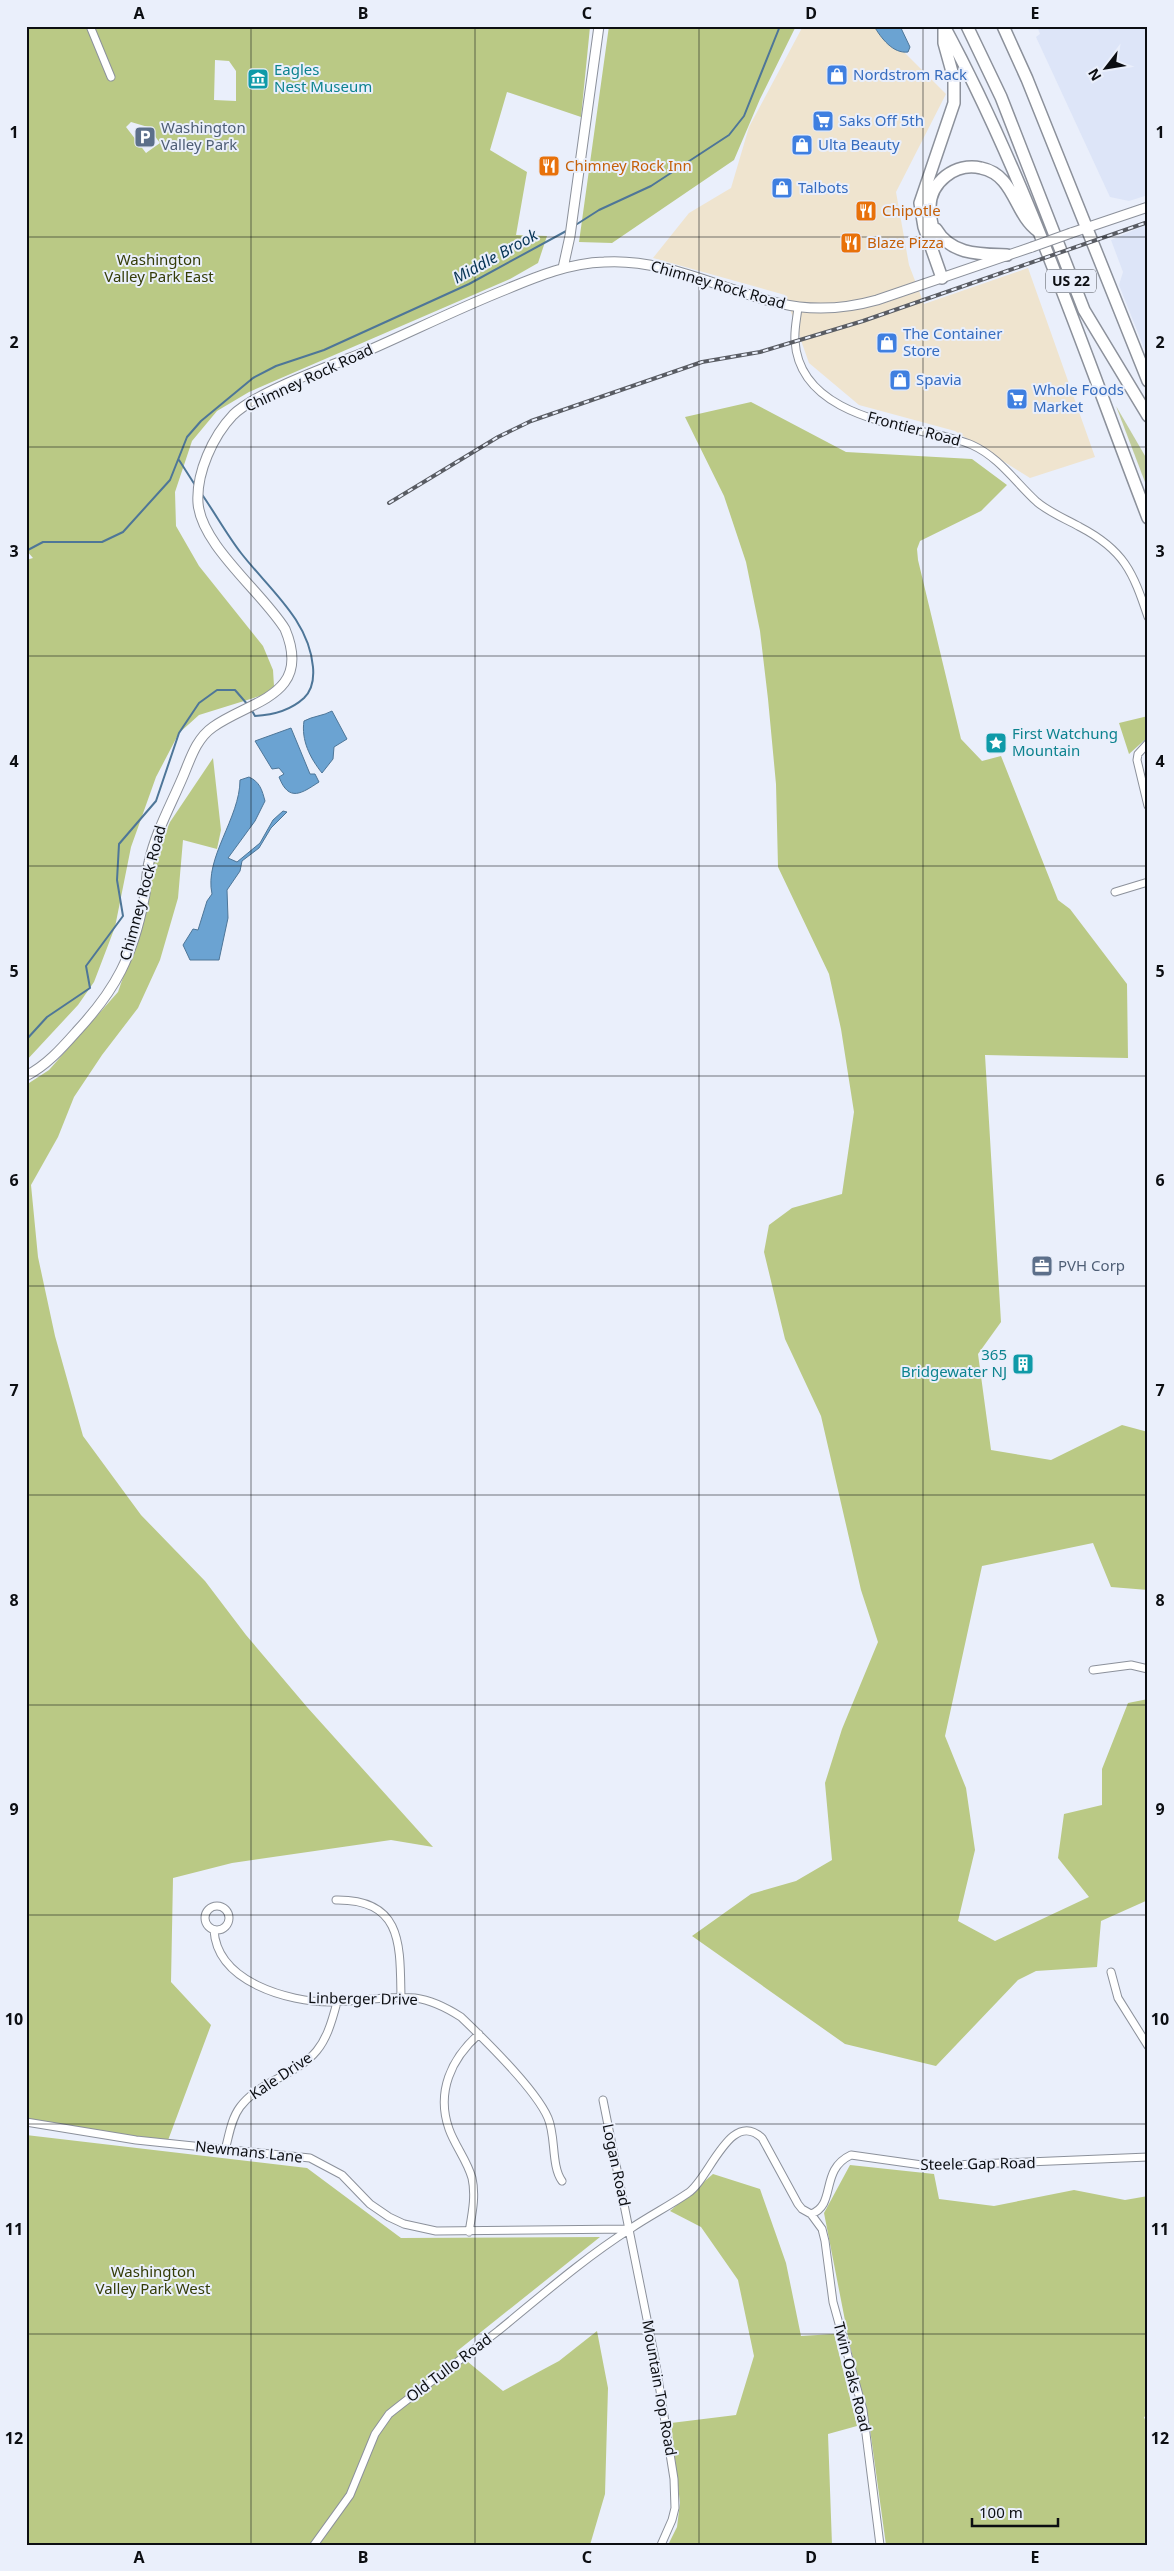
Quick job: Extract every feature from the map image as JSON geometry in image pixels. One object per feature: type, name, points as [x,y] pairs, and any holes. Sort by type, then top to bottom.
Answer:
[{"type":"highway","name":"US 22","points":[[944,26],[996,130],[1038,231],[1148,518]]},
{"type":"highway","points":[[942,278],[924,227],[920,204],[954,102],[954,79],[944,43],[944,26]]},
{"type":"highway","name":"US 22","points":[[967,26],[1001,98],[1084,310],[1102,344],[1148,416]]},
{"type":"highway","points":[[1003,26],[1024,71],[1148,381]]},
{"type":"highway","points":[[942,278],[945,265],[931,219],[930,203],[933,191],[940,182],[958,169],[980,167],[993,172],[1004,180],[1026,223],[1038,231]]},
{"type":"highway","points":[[931,219],[943,238],[960,250],[1006,255]]},
{"type":"street","points":[[90,26],[111,77]]},
{"type":"street","points":[[563,268],[573,218],[598,26]]},
{"type":"street","name":"Chimney Rock Road","points":[[26,1076],[49,1061],[112,990],[134,940],[145,897],[149,862],[159,829],[195,748],[213,727],[261,703],[277,692],[289,672],[291,653],[288,637],[281,622],[215,542],[200,513],[199,491],[206,462],[214,442],[233,415],[248,404],[478,301],[563,268],[602,262],[645,263],[764,300],[798,307],[828,308],[854,306],[942,278],[1148,207]]},
{"type":"street","name":"Frontier Road","points":[[798,307],[795,341],[798,358],[806,374],[825,396],[845,409],[869,419],[959,440],[988,454],[1038,503],[1100,538],[1114,549],[1130,568],[1148,617]]},
{"type":"street","points":[[1148,743],[1138,754],[1136,760],[1148,806]]},
{"type":"street","points":[[1115,892],[1148,882]]},
{"type":"street","points":[[1093,1670],[1131,1665],[1148,1669]]},
{"type":"street","points":[[336,1900],[356,1900],[378,1909],[393,1926],[400,1949],[401,1998]]},
{"type":"street","name":"Linberger Drive","points":[[214,1930],[214,1940],[222,1955],[240,1974],[251,1982],[291,1996],[337,2002],[401,1998],[422,1999],[446,2008],[461,2017],[479,2034],[538,2101],[547,2115],[553,2135],[558,2173],[562,2181]]},
{"type":"street","points":[[1111,1972],[1118,1998],[1148,2046]]},
{"type":"street","name":"Kale Drive","points":[[225,2150],[234,2117],[250,2096],[300,2067],[321,2048],[331,2027],[337,2002]]},
{"type":"street","points":[[469,2232],[474,2196],[472,2177],[449,2130],[444,2103],[448,2075],[452,2065],[464,2047],[479,2034]]},
{"type":"street","name":"Logan Road","points":[[603,2100],[630,2229]]},
{"type":"street","name":"Newmans Lane","points":[[26,2122],[136,2140],[310,2158],[342,2175],[370,2204],[404,2224],[436,2231],[630,2229]]},
{"type":"street","points":[[630,2229],[697,2186],[724,2144],[739,2132],[748,2130],[755,2132],[762,2138],[798,2204],[802,2209],[811,2214]]},
{"type":"street","name":"Steele Gap Road","points":[[811,2214],[820,2209],[826,2200],[832,2172],[836,2165],[851,2155],[929,2166],[969,2166],[1148,2157]]},
{"type":"street","name":"Twin Oaks Road","points":[[811,2214],[822,2228],[835,2310],[863,2410],[880,2545]]},
{"type":"street","name":"Old Tullo Road","points":[[314,2545],[350,2495],[375,2434],[389,2414],[630,2229]]},
{"type":"street","name":"Mountain Top Road","points":[[630,2229],[655,2359],[676,2494],[672,2520],[661,2545]]},
{"type":"shaded area","points":[[803,26],[878,26],[946,94],[896,192],[909,265],[924,304],[1028,268],[1095,457],[1030,478],[955,431],[859,405],[809,363],[785,295],[653,258],[689,213],[731,188],[749,127]]},
{"type":"shaded area","points":[[1037,26],[1148,26],[1148,195],[1129,201],[1110,197],[1036,37],[1040,34]]},
{"type":"shaded area","points":[[1148,224],[1148,358],[1119,285],[1123,272],[1111,240]]},
{"type":"green space","name":"Washington Valley Park East","points":[[26,26],[590,27],[581,117],[507,92],[490,150],[527,172],[516,235],[547,236],[538,263],[510,279],[249,392],[217,411],[192,441],[175,492],[176,526],[199,566],[263,646],[273,670],[274,686],[263,695],[199,715],[179,733],[156,777],[131,847],[115,927],[94,982],[78,1005],[26,1061],[26,560],[33,558],[26,550]],"holes":[[[215,60],[229,61],[236,71],[236,101],[214,100]],[[131,122],[148,127],[160,143],[146,153],[126,127]]]},
{"type":"green space","points":[[609,26],[796,26],[760,99],[734,160],[612,243],[579,242]]},
{"type":"green space","points":[[751,402],[846,452],[972,459],[1007,485],[981,511],[920,541],[917,549],[918,560],[961,739],[982,761],[1001,756],[1058,900],[1070,909],[1127,984],[1128,1058],[985,1055],[1001,1322],[978,1354],[991,1450],[1051,1460],[1122,1425],[1148,1432],[1148,1590],[1111,1587],[1093,1543],[982,1566],[945,1736],[966,1788],[975,1850],[958,1921],[995,1941],[1089,1897],[1058,1858],[1064,1814],[1102,1805],[1102,1769],[1128,1703],[1148,1699],[1148,1900],[1101,1921],[1097,1967],[1036,1971],[1018,1980],[936,2066],[845,2044],[692,1936],[751,1894],[796,1881],[832,1860],[825,1783],[842,1729],[878,1642],[861,1590],[821,1416],[785,1339],[764,1252],[769,1225],[792,1208],[842,1194],[854,1112],[841,1029],[829,974],[778,867],[776,784],[768,699],[760,631],[746,562],[724,496],[685,417]]},
{"type":"green space","points":[[1116,406],[1148,461],[1148,490]]},
{"type":"green space","points":[[1148,716],[1148,737],[1129,754],[1119,723]]},
{"type":"green space","points":[[213,758],[221,830],[217,849],[183,840],[178,898],[160,960],[138,1008],[102,1055],[74,1097],[58,1137],[31,1185],[38,1257],[55,1336],[83,1436],[141,1515],[205,1581],[246,1635],[307,1707],[433,1847],[391,1840],[232,1863],[173,1878],[171,1982],[211,2025],[167,2143],[26,2122],[26,1085],[49,1070],[118,992],[139,932],[152,864],[170,822]]},
{"type":"green space","name":"Washington Valley Park West","points":[[26,2135],[307,2168],[401,2238],[600,2237],[456,2352],[503,2391],[559,2361],[597,2331],[608,2388],[605,2494],[590,2545],[26,2545]]},
{"type":"green space","points":[[850,2165],[934,2174],[939,2199],[994,2206],[1074,2190],[1125,2200],[1148,2196],[1148,2415],[1144,2417],[1148,2428],[1148,2545],[886,2545],[869,2422],[850,2346],[824,2213]]},
{"type":"green space","points":[[713,2174],[760,2189],[786,2263],[801,2336],[834,2334],[857,2426],[828,2434],[832,2545],[668,2545],[677,2527],[680,2503],[671,2423],[736,2415],[754,2356],[738,2280],[701,2227],[670,2211]]},
{"type":"water","points":[[874,26],[900,26],[910,47],[908,52],[892,48]]},
{"type":"water","points":[[332,711],[347,739],[334,747],[333,759],[322,773],[307,749],[303,728],[304,721]]},
{"type":"water","points":[[291,728],[310,774],[315,774],[319,782],[307,790],[296,793],[287,790],[283,785],[279,777],[284,774],[279,768],[272,769],[255,741]]},
{"type":"water","points":[[249,777],[262,790],[265,801],[255,821],[228,858],[237,862],[260,843],[273,820],[283,811],[287,812],[271,828],[259,848],[242,861],[240,871],[227,890],[228,918],[219,960],[190,960],[183,945],[193,929],[198,930],[207,901],[212,894],[213,866],[234,809],[240,780]]},
{"type":"waterway","name":"Middle Brook","points":[[574,226],[599,210],[651,186],[729,135],[744,116],[780,26]]},
{"type":"waterway","name":"Middle Brook","points":[[26,551],[43,542],[102,542],[123,532],[170,480],[187,437],[201,421],[253,378],[276,366],[324,350],[469,284],[568,230]]},
{"type":"waterway","points":[[179,460],[195,485]]},
{"type":"waterway","points":[[201,493],[241,553],[275,592],[296,620],[310,650],[313,680],[311,688],[304,698],[288,709],[268,714],[255,716],[251,709]]},
{"type":"waterway","points":[[26,1040],[47,1017],[90,988],[86,966],[123,916],[117,880],[119,844],[156,801],[179,733],[199,703],[217,690],[235,690],[248,705]]},
{"type":"railway","points":[[389,503],[498,437],[531,421],[702,362],[760,352],[863,321],[1148,222]]},
{"type":"place","name":"Nordstrom Rack","points":[[837,75]]},
{"type":"place","name":"Eagles Nest Museum","points":[[258,79]]},
{"type":"place","name":"Saks Off 5th","points":[[823,121]]},
{"type":"place","name":"Washington Valley Park","points":[[145,137]]},
{"type":"place","name":"Ulta Beauty","points":[[802,145]]},
{"type":"place","name":"Chimney Rock Inn","points":[[549,166]]},
{"type":"place","name":"Talbots","points":[[782,188]]},
{"type":"place","name":"Chipotle","points":[[866,211]]},
{"type":"place","name":"Blaze Pizza","points":[[851,243]]},
{"type":"place","name":"The Container Store","points":[[887,343]]},
{"type":"place","name":"Spavia","points":[[900,380]]},
{"type":"place","name":"Whole Foods Market","points":[[1017,399]]},
{"type":"place","name":"First Watchung Mountain","points":[[996,743]]},
{"type":"place","name":"PVH Corp","points":[[1042,1266]]},
{"type":"place","name":"365 Bridgewater NJ","points":[[1023,1364]]}]
